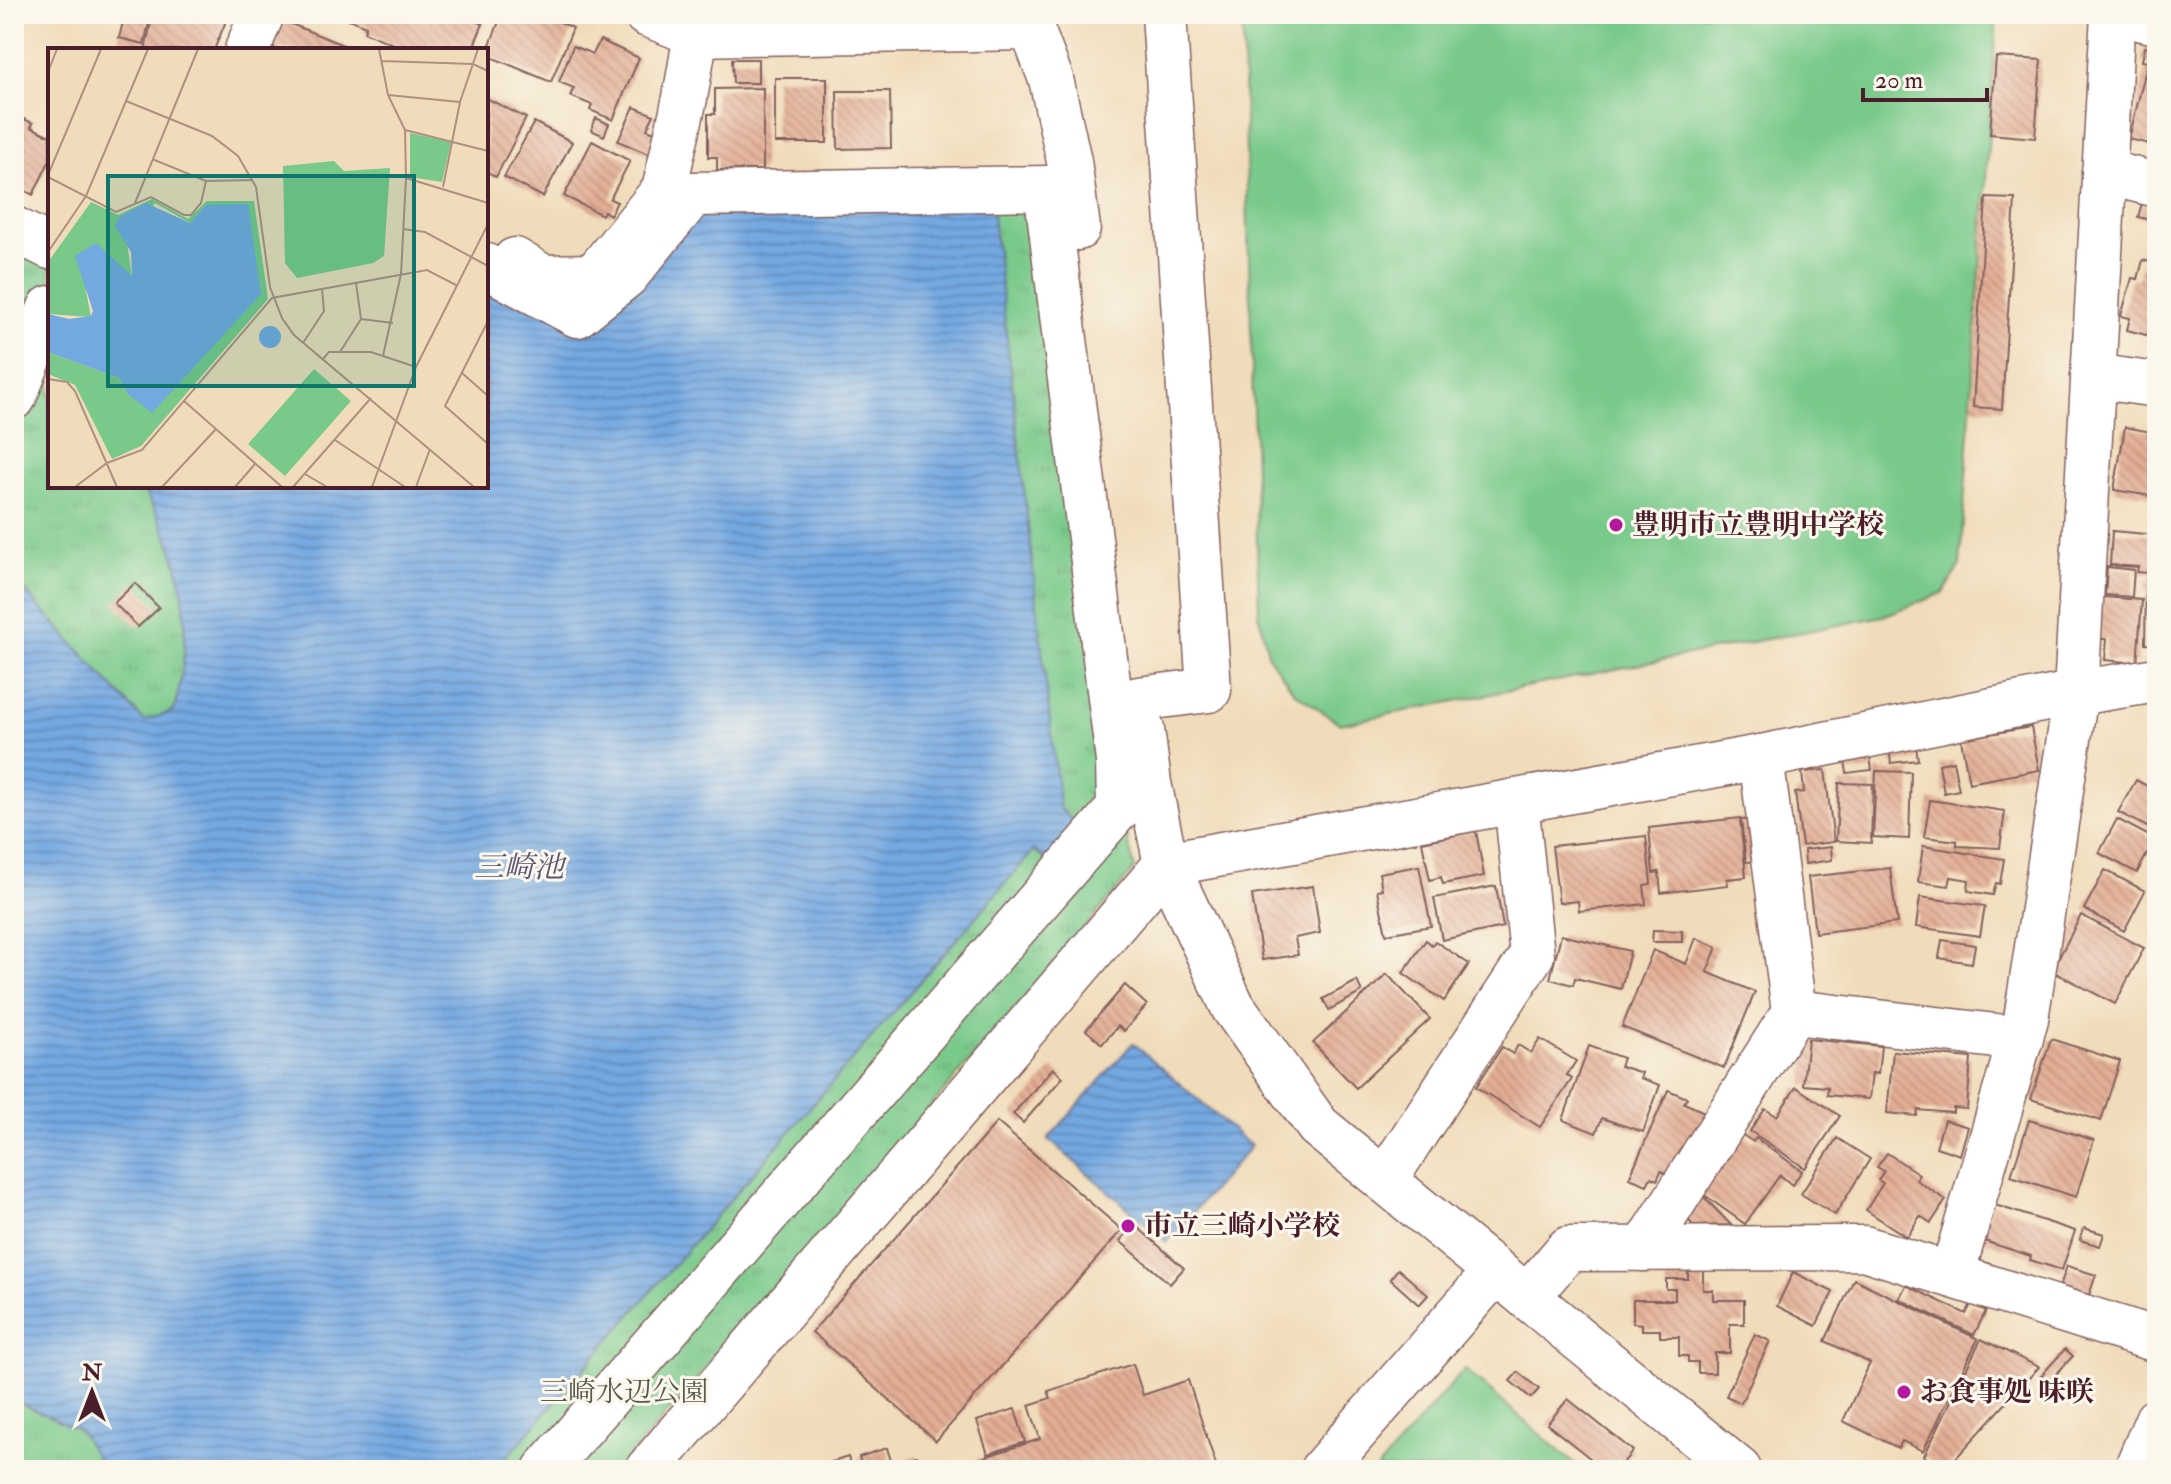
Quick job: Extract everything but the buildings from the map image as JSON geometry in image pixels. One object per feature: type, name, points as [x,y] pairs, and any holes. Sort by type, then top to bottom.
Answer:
[{"type":"street","points":[[248,48],[262,14]]},
{"type":"street","points":[[646,14],[696,34],[1028,21],[1051,79],[1069,161],[1149,783],[1166,864],[1233,1007],[1318,1126],[1739,1470]]},
{"type":"street","points":[[1138,699],[1209,690],[1164,14]]},
{"type":"street","points":[[1952,1275],[2029,1005],[2076,693],[2113,14]]},
{"type":"street","points":[[2121,14],[2157,22]]},
{"type":"street","points":[[488,243],[543,277],[594,276],[664,190],[696,34]]},
{"type":"street","points":[[2104,172],[2157,185]]},
{"type":"street","points":[[488,267],[577,315],[626,276],[693,194],[1046,188],[1118,761],[1119,808],[545,1470]]},
{"type":"street","points":[[14,229],[48,246]]},
{"type":"street","points":[[14,397],[48,313]]},
{"type":"street","points":[[2093,376],[2157,385]]},
{"type":"street","points":[[647,1470],[1166,864],[1761,757],[2076,693],[2157,680]]},
{"type":"street","points":[[1644,1249],[1794,1012],[1761,757]]},
{"type":"street","points":[[1385,1180],[1532,955],[1516,801]]},
{"type":"street","points":[[1794,1012],[2021,1039]]},
{"type":"street","points":[[1322,1470],[1511,1284],[1568,1249],[1864,1248],[2157,1340]]},
{"type":"street","points":[[2136,1470],[2157,1420]]},
{"type":"green space","name":"豊明市立豊明中学校","points":[[1242,14],[1997,14],[1960,565],[1943,593],[1883,616],[1340,724],[1294,692],[1269,657],[1259,615]]},
{"type":"green space","name":"三崎水辺公園","points":[[1035,177],[1119,808],[1135,869],[618,1470],[496,1470],[1034,850],[1049,864],[1085,833],[556,298]]},
{"type":"green space","points":[[14,246],[48,262],[48,488],[143,488],[175,557],[184,601],[185,645],[175,711],[144,721],[14,579]]},
{"type":"green space","points":[[1465,1369],[1581,1470],[1376,1470]]},
{"type":"green space","points":[[14,1400],[80,1430],[104,1470],[14,1470]]},
{"type":"water","name":"三崎池","points":[[991,197],[1060,809],[1086,833],[1049,864],[1034,850],[496,1470],[104,1470],[79,1430],[14,1400],[14,579],[144,721],[174,711],[185,645],[184,601],[175,557],[143,488],[488,488],[488,278],[581,330],[695,204]]},
{"type":"water","points":[[1133,1043],[1251,1146],[1167,1242],[1048,1139]]},
{"type":"place","name":"豊明市立豊明中学校","points":[[1616,525]]},
{"type":"place","name":"市立三崎小学校","points":[[1128,1226]]},
{"type":"place","name":"お食事処 味咲","points":[[1904,1392]]}]
